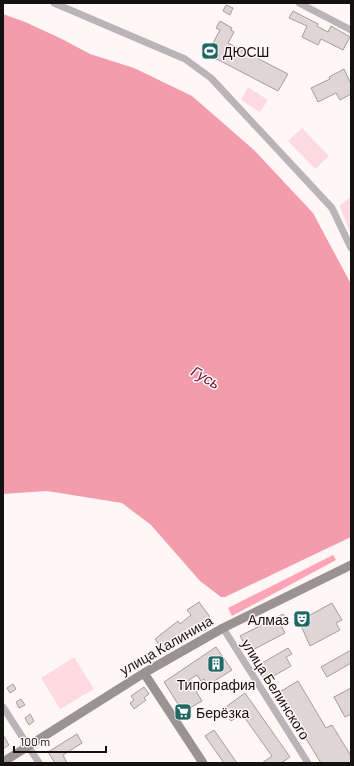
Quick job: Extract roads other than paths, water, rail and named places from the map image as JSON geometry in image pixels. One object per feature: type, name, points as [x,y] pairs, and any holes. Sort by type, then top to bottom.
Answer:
[{"type":"main road","name":"улица Калинина","points":[[3,762],[144,673],[223,628],[351,564]]},
{"type":"main road","points":[[144,673],[204,763]]},
{"type":"street","points":[[54,3],[185,59],[211,78],[332,208],[351,248]]},
{"type":"street","points":[[299,3],[351,30]]},
{"type":"street","name":"улица Белинского","points":[[223,628],[308,763]]},
{"type":"street","points":[[3,707],[39,763]]},
{"type":"water","name":"Гусь","points":[[3,14],[25,22],[62,39],[90,54],[134,68],[192,96],[254,150],[313,213],[351,284],[351,537],[225,597],[221,597],[200,581],[151,525],[122,503],[47,491],[3,494]]},
{"type":"place","name":"ДЮСШ","points":[[210,51]]},
{"type":"place","name":"Алмаз","points":[[302,619]]},
{"type":"place","name":"Типография","points":[[216,664]]},
{"type":"place","name":"Берёзка","points":[[183,712]]}]
